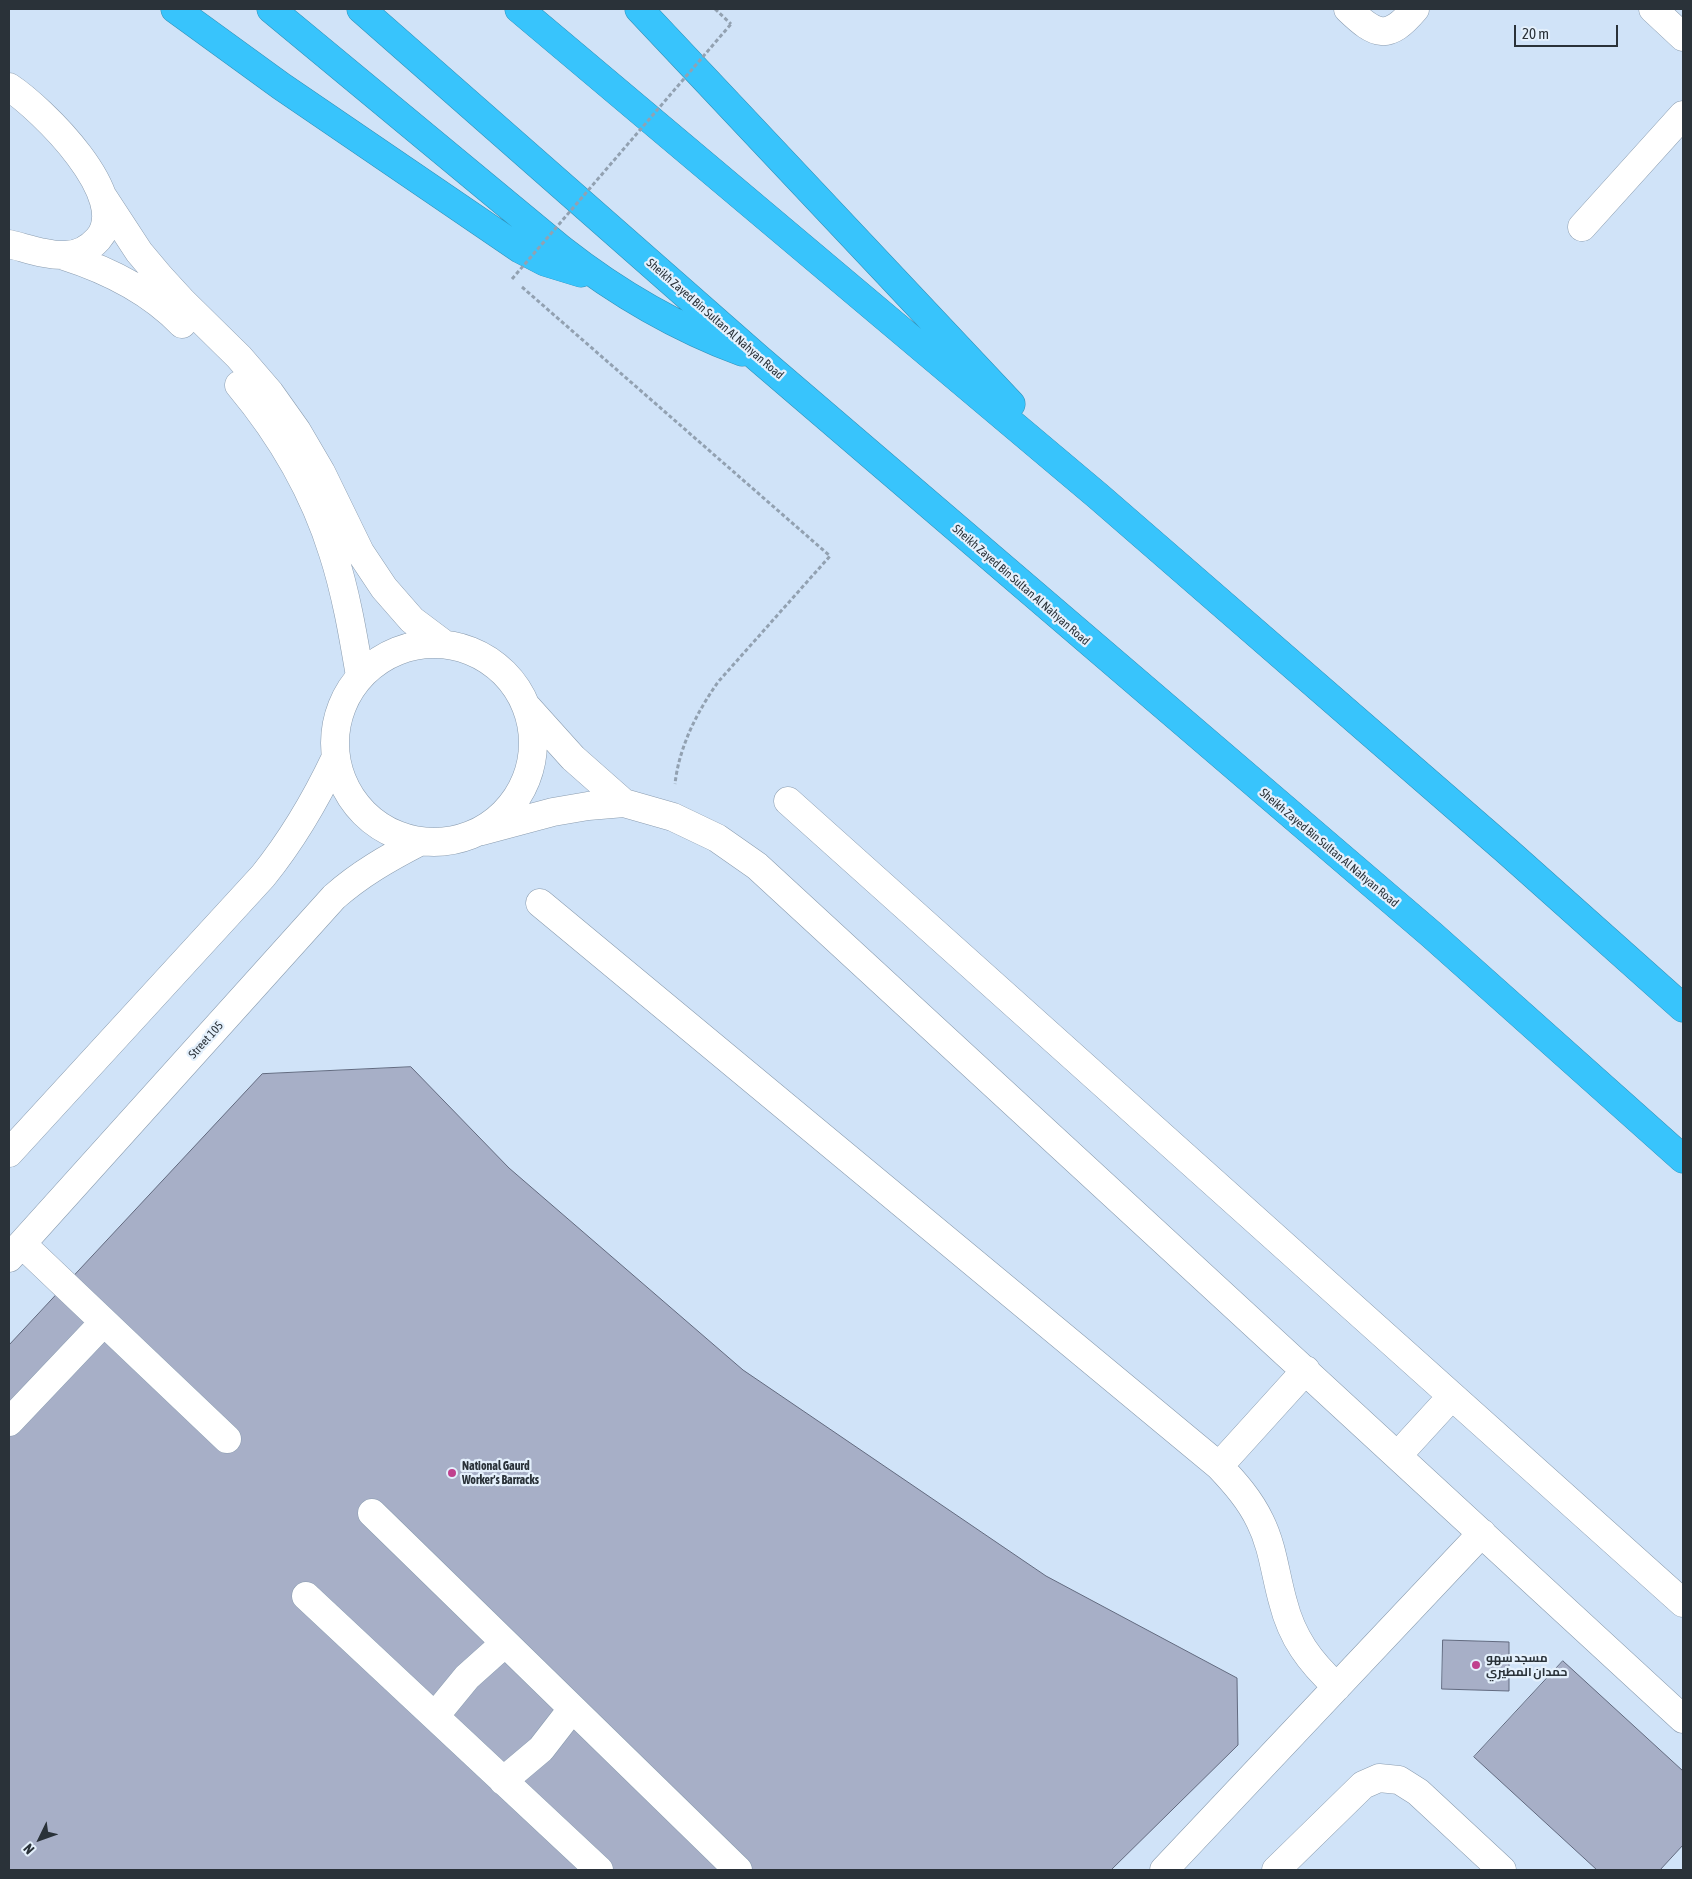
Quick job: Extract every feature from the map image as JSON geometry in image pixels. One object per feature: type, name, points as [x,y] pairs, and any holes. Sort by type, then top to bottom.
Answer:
[{"type":"highway","points":[[175,9],[280,86],[520,249],[545,262],[570,271],[596,277]]},
{"type":"highway","points":[[271,9],[596,277],[635,302],[674,323],[758,358]]},
{"type":"highway","name":"Sheikh Zayed Bin Sultan Al Nahyan Road","points":[[360,9],[758,358],[1432,935],[1683,1159]]},
{"type":"highway","points":[[519,9],[1098,496],[1507,851],[1683,1008]]},
{"type":"highway","points":[[639,9],[1098,496]]},
{"type":"street","points":[[1348,9],[1371,29],[1384,31],[1394,29],[1403,23],[1415,9]]},
{"type":"street","points":[[1654,9],[1683,37]]},
{"type":"street","points":[[9,87],[44,116],[67,140],[139,252],[182,302],[239,357],[270,393],[321,472],[360,552],[384,588],[412,620],[444,644]]},
{"type":"street","points":[[1582,227],[1683,114]]},
{"type":"street","points":[[64,256],[78,254],[91,247],[100,237],[106,224],[107,210],[103,197]]},
{"type":"street","points":[[9,244],[64,256],[93,265],[122,278],[148,294],[172,314],[224,367],[252,400],[299,474],[321,521],[333,553],[344,594],[360,676]]},
{"type":"street","points":[[624,803],[573,758],[528,708],[514,684],[495,664],[471,650],[444,644],[406,648],[384,657],[360,676],[343,701],[335,729],[336,759],[345,789],[364,814],[390,832],[419,842],[441,843],[463,839],[482,831],[553,812],[588,806],[624,803],[673,817],[717,838],[757,866],[1683,1719]]},
{"type":"street","points":[[482,831],[505,813],[522,791],[532,764],[533,736],[528,708]]},
{"type":"street","points":[[9,1153],[263,876],[279,856],[306,814],[336,759]]},
{"type":"street","points":[[788,800],[1683,1603]]},
{"type":"street","name":"Street 105","points":[[15,1251],[334,897],[372,867],[419,842]]},
{"type":"street","points":[[540,903],[1219,1466],[1240,1489],[1260,1521],[1271,1550],[1284,1607],[1296,1638],[1307,1656],[1337,1687]]},
{"type":"street","points":[[15,1251],[104,1322],[227,1439]]},
{"type":"street","points":[[9,1422],[104,1322]]},
{"type":"street","points":[[1219,1466],[1306,1370]]},
{"type":"street","points":[[1398,1455],[1452,1396]]},
{"type":"street","points":[[372,1513],[738,1870]]},
{"type":"street","points":[[1164,1870],[1482,1533]]},
{"type":"street","points":[[306,1596],[599,1870]]},
{"type":"street","points":[[434,1716],[467,1677],[505,1643]]},
{"type":"street","points":[[503,1780],[541,1749],[572,1709]]},
{"type":"street","points":[[1276,1870],[1363,1784],[1379,1778],[1399,1780],[1418,1792],[1502,1870]]},
{"type":"path","points":[[512,279],[730,24],[715,9]]},
{"type":"path","points":[[520,286],[830,556],[718,682],[703,704],[690,729],[681,755],[675,781],[673,817]]},
{"type":"building","name":"National Gaurd Worker's Barracks","points":[[411,1067],[509,1168],[743,1370],[1046,1576],[1237,1678],[1238,1745],[1111,1870],[9,1870],[9,1345],[262,1074]]},
{"type":"building","name":"مسجد سهو حمدان المطيري","points":[[1443,1640],[1509,1642],[1509,1691],[1442,1689]]},
{"type":"building","points":[[1563,1661],[1683,1771],[1683,1845],[1660,1870],[1597,1870],[1474,1757]]},
{"type":"place","name":"National Gaurd Worker's Barracks","points":[[452,1473]]},
{"type":"place","name":"مسجد سهو حمدان المطيري","points":[[1476,1665]]}]
